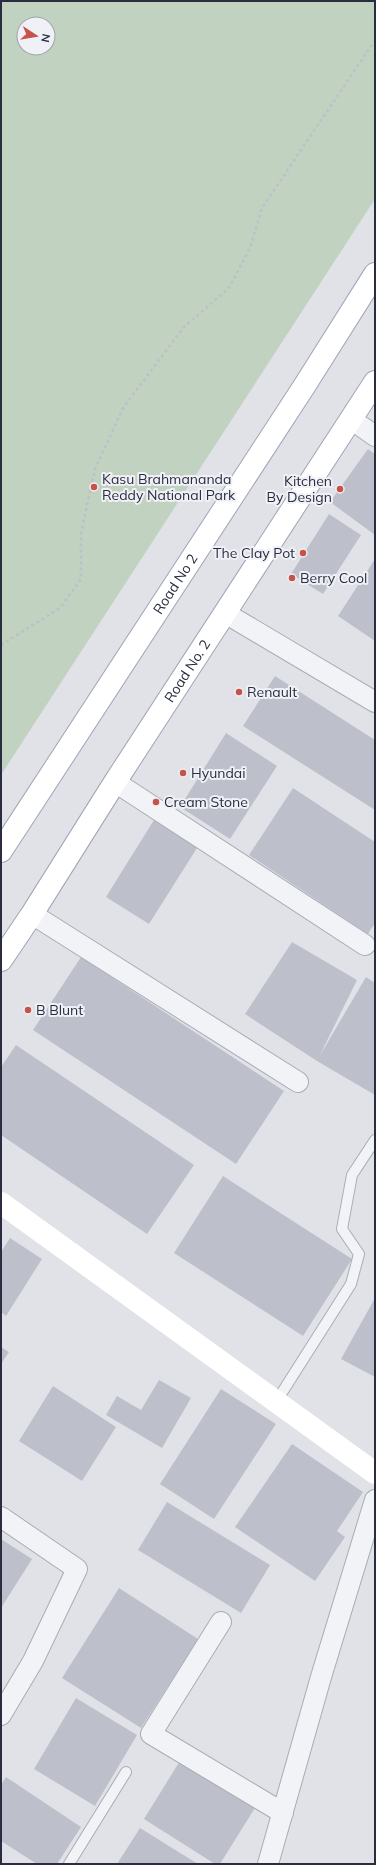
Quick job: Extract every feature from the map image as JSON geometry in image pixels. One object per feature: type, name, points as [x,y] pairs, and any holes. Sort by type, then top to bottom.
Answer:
[{"type":"main road","name":"Road No 2","points":[[1,851],[301,392],[375,274]]},
{"type":"main road","name":"Road No. 2","points":[[1,960],[375,382]]},
{"type":"main road","points":[[1,1203],[375,1473]]},
{"type":"street","points":[[351,419],[375,436]]},
{"type":"street","points":[[225,613],[375,702]]},
{"type":"street","points":[[115,782],[366,945]]},
{"type":"street","points":[[32,914],[298,1082]]},
{"type":"street","points":[[268,1864],[375,1500]]},
{"type":"street","points":[[1,1517],[77,1570],[34,1661],[1,1715]]},
{"type":"street","points":[[221,1622],[151,1734],[282,1813]]},
{"type":"lane","points":[[276,1402],[351,1284],[359,1254],[342,1228],[352,1175],[375,1140]]},
{"type":"lane","points":[[69,1864],[126,1772]]},
{"type":"path","points":[[1,645],[60,608],[81,579],[82,532],[95,469],[122,408],[184,327],[229,288],[250,248],[262,208],[375,40]]},
{"type":"green space","name":"Kasu Brahmananda Reddy National Park","points":[[1,1],[375,1],[375,199],[1,775]]},
{"type":"building","points":[[368,449],[375,454],[375,535],[330,502]]},
{"type":"building","points":[[329,514],[361,535],[323,594],[291,574]]},
{"type":"building","points":[[375,559],[375,641],[338,616]]},
{"type":"building","points":[[275,676],[375,740],[375,810],[243,726]]},
{"type":"building","points":[[226,733],[277,766],[230,839],[180,807]]},
{"type":"building","points":[[293,788],[375,842],[375,923],[368,934],[249,855]]},
{"type":"building","points":[[154,820],[197,848],[149,924],[106,897]]},
{"type":"building","points":[[292,942],[357,980],[319,1057],[366,977],[375,983],[375,1095],[317,1061],[245,1014]]},
{"type":"building","points":[[81,957],[284,1091],[236,1164],[33,1030]]},
{"type":"building","points":[[16,1045],[194,1165],[147,1234],[1,1135],[1,1067]]},
{"type":"building","points":[[223,1176],[352,1259],[303,1336],[174,1253]]},
{"type":"building","points":[[10,1238],[42,1259],[6,1316],[1,1312],[1,1252]]},
{"type":"building","points":[[375,1298],[375,1377],[341,1359]]},
{"type":"building","points":[[1,1347],[9,1352],[1,1364]]},
{"type":"building","points":[[159,1380],[191,1398],[162,1448],[106,1415],[117,1396],[141,1410]]},
{"type":"building","points":[[53,1386],[116,1427],[82,1481],[19,1441]]},
{"type":"building","points":[[221,1389],[276,1424],[214,1519],[160,1484]]},
{"type":"building","points":[[292,1444],[363,1492],[337,1531],[345,1537],[315,1581],[235,1527]]},
{"type":"building","points":[[167,1502],[270,1565],[241,1613],[138,1550]]},
{"type":"building","points":[[1,1539],[32,1559],[1,1608]]},
{"type":"building","points":[[119,1588],[198,1639],[141,1728],[62,1678]]},
{"type":"building","points":[[76,1698],[137,1735],[95,1806],[34,1769]]},
{"type":"building","points":[[183,1756],[258,1803],[220,1864],[215,1864],[144,1819]]},
{"type":"building","points":[[6,1777],[81,1827],[57,1864],[37,1864],[1,1841],[1,1785]]},
{"type":"building","points":[[140,1828],[198,1864],[117,1864]]},
{"type":"place","name":"Kasu Brahmananda Reddy National Park","points":[[94,487]]},
{"type":"place","name":"Kitchen By Design","points":[[340,489]]},
{"type":"place","name":"The Clay Pot","points":[[303,553]]},
{"type":"place","name":"Berry Cool","points":[[292,578]]},
{"type":"place","name":"Renault","points":[[239,692]]},
{"type":"place","name":"Hyundai","points":[[183,773]]},
{"type":"place","name":"Cream Stone","points":[[156,802]]},
{"type":"place","name":"B Blunt","points":[[28,1010]]}]
